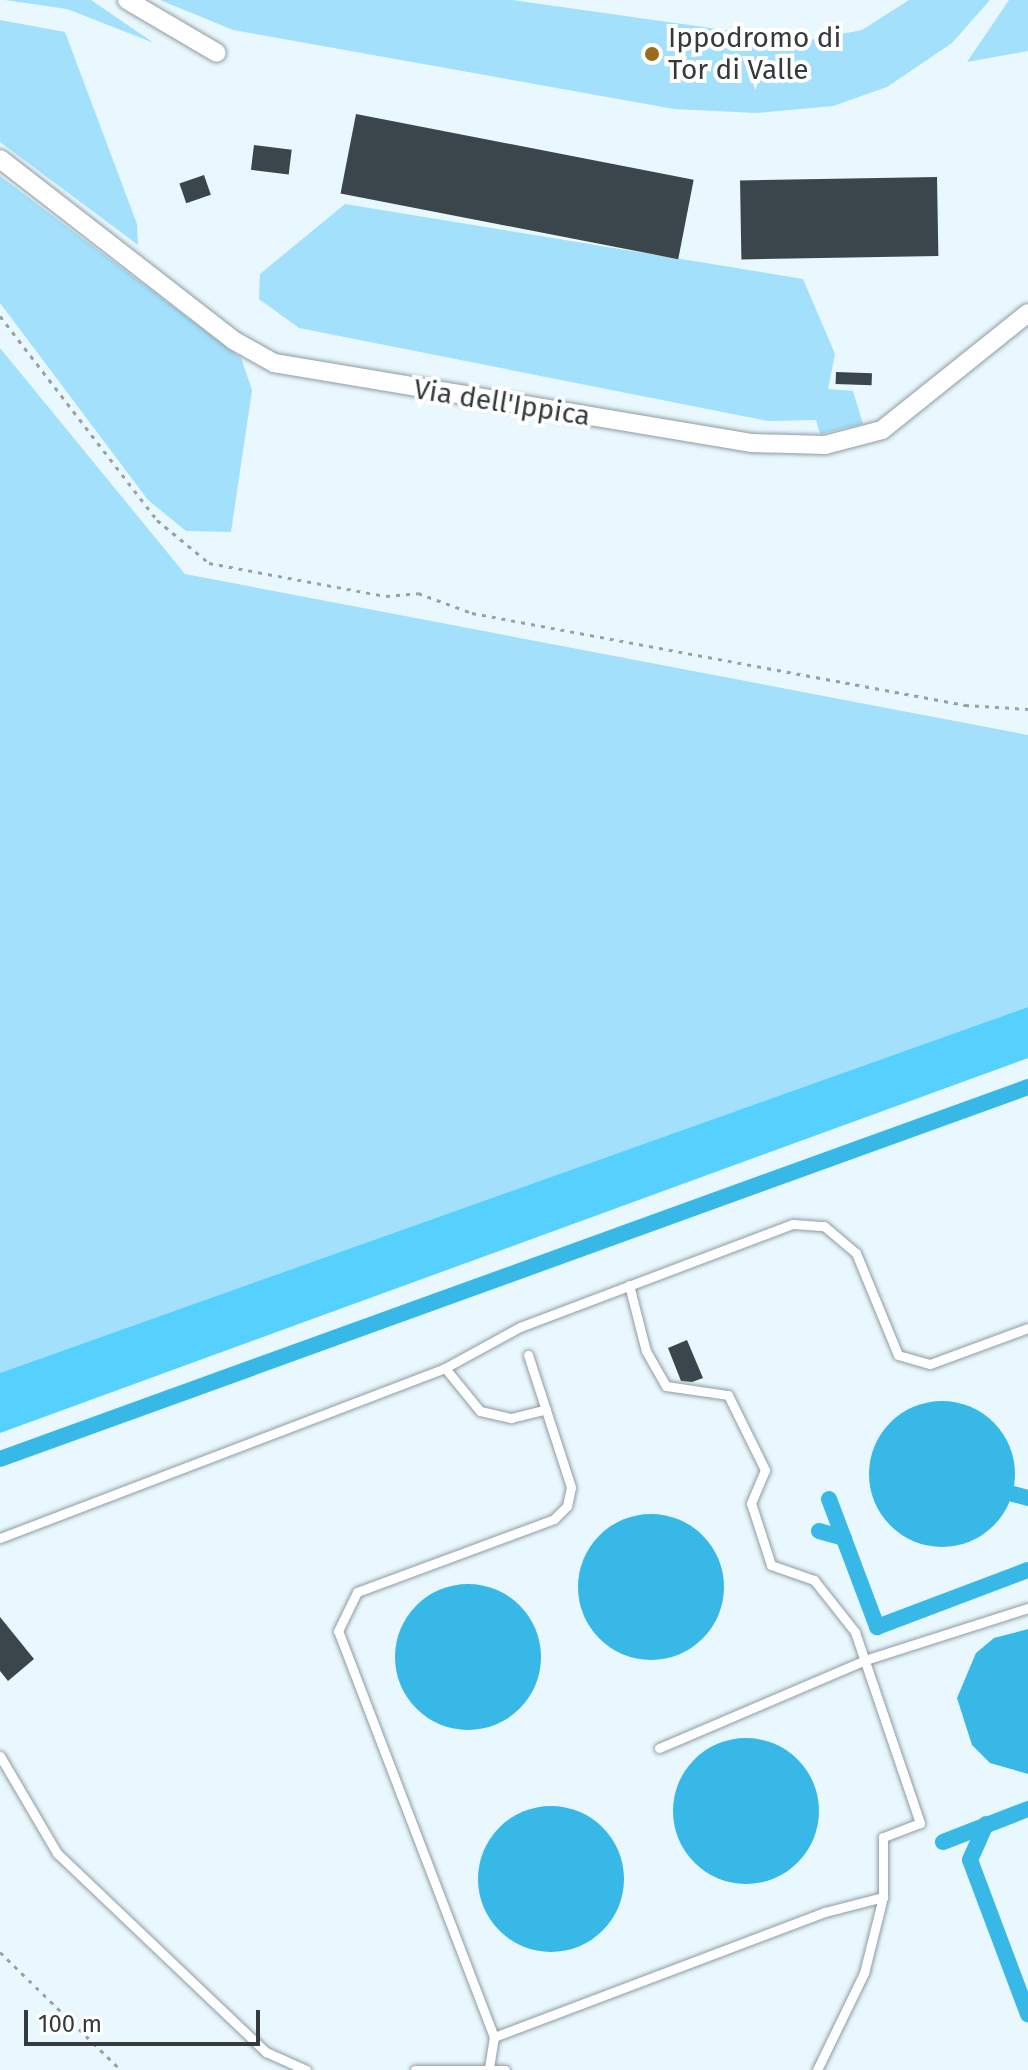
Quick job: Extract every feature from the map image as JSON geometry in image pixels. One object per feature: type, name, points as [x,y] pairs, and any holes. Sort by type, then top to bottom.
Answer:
[{"type":"street","points":[[127,0],[217,53]]},
{"type":"street","name":"Via dell'Ippica","points":[[0,159],[233,340],[274,363],[752,443],[815,446],[882,430],[1028,313]]},
{"type":"lane","points":[[0,1538],[445,1368],[475,1346],[793,1224],[824,1226],[856,1253],[898,1355],[930,1364],[1028,1328]]},
{"type":"lane","points":[[629,1285],[646,1351],[666,1386],[728,1395],[765,1470],[751,1503],[771,1565],[814,1580],[855,1632],[920,1823],[883,1837],[883,1897],[864,1973],[817,2070]]},
{"type":"lane","points":[[489,2068],[494,2037],[338,1631],[343,1608],[375,1583],[554,1519],[571,1487],[528,1355]]},
{"type":"lane","points":[[445,1368],[480,1411],[511,1418],[546,1409]]},
{"type":"lane","points":[[659,1748],[865,1660],[1028,1608]]},
{"type":"lane","points":[[0,1756],[57,1853],[266,2052],[306,2070]]},
{"type":"lane","points":[[494,2037],[825,1912],[883,1897]]},
{"type":"lane","points":[[415,2070],[505,2070]]},
{"type":"path","points":[[0,316],[157,520],[209,563],[386,596],[418,593],[472,613],[965,705],[1028,709]]},
{"type":"path","points":[[0,1952],[121,2070]]},
{"type":"shaded area","points":[[5,0],[91,0],[154,43],[67,9]]},
{"type":"shaded area","name":"Ippodromo di Tor di Valle","points":[[160,0],[512,0],[804,41],[862,30],[909,0],[990,0],[952,43],[887,87],[833,106],[757,113],[674,109],[233,30]]},
{"type":"shaded area","points":[[1009,0],[1028,0],[1028,51],[967,62]]},
{"type":"shaded area","points":[[0,20],[65,32],[137,224],[138,245],[0,142]]},
{"type":"shaded area","points":[[0,176],[241,358],[252,390],[231,532],[186,531],[148,500],[0,303]]},
{"type":"shaded area","points":[[345,204],[803,279],[835,354],[828,389],[853,391],[863,424],[820,434],[816,420],[768,421],[299,328],[259,299],[260,274]]},
{"type":"shaded area","points":[[0,348],[185,574],[1028,735],[1028,1007],[0,1373]]},
{"type":"shaded area","points":[[1028,1007],[1028,1058],[0,1433],[0,1373]]},
{"type":"shaded area","points":[[942,1401],[970,1407],[993,1423],[1009,1446],[1015,1474],[1009,1502],[993,1525],[970,1541],[942,1547],[914,1541],[891,1525],[875,1502],[869,1474],[875,1446],[891,1423],[914,1407]]},
{"type":"shaded area","points":[[651,1514],[679,1520],[703,1535],[718,1559],[724,1587],[718,1615],[703,1639],[679,1654],[651,1660],[623,1654],[599,1639],[584,1615],[578,1587],[584,1559],[599,1535],[623,1520]]},
{"type":"shaded area","points":[[468,1584],[496,1590],[520,1605],[535,1629],[541,1657],[535,1685],[520,1709],[496,1724],[468,1730],[440,1724],[416,1709],[401,1685],[395,1657],[401,1629],[416,1605],[440,1590]]},
{"type":"shaded area","points":[[1028,1629],[1028,1774],[990,1763],[972,1745],[957,1698],[976,1653],[994,1638]]},
{"type":"shaded area","points":[[746,1738],[774,1744],[798,1759],[813,1783],[819,1811],[813,1839],[798,1863],[774,1878],[746,1884],[718,1878],[694,1863],[679,1839],[673,1811],[679,1783],[694,1759],[718,1744]]},
{"type":"shaded area","points":[[551,1806],[579,1812],[603,1827],[618,1851],[624,1879],[618,1907],[603,1931],[579,1946],[551,1952],[523,1946],[499,1931],[484,1907],[478,1879],[484,1851],[499,1827],[523,1812]]},
{"type":"building","points":[[356,114],[694,180],[678,259],[341,194]]},
{"type":"building","points":[[254,145],[292,150],[289,174],[251,170]]},
{"type":"building","points":[[204,175],[211,195],[186,203],[179,183]]},
{"type":"building","points":[[937,177],[938,256],[741,259],[740,180]]},
{"type":"building","points":[[836,372],[872,373],[872,385],[836,384]]},
{"type":"building","points":[[687,1340],[703,1378],[692,1382],[681,1381],[668,1348]]},
{"type":"building","points":[[0,1617],[34,1659],[8,1681],[0,1671]]},
{"type":"waterway","points":[[0,1459],[1028,1087]]},
{"type":"waterway","points":[[1013,1494],[1028,1498]]},
{"type":"waterway","points":[[829,1499],[877,1627],[1028,1570]]},
{"type":"waterway","points":[[819,1531],[844,1538]]},
{"type":"waterway","points":[[943,1842],[1028,1809]]},
{"type":"waterway","points":[[986,1824],[970,1860],[1028,2014]]},
{"type":"place","name":"Ippodromo di Tor di Valle","points":[[652,54]]}]
